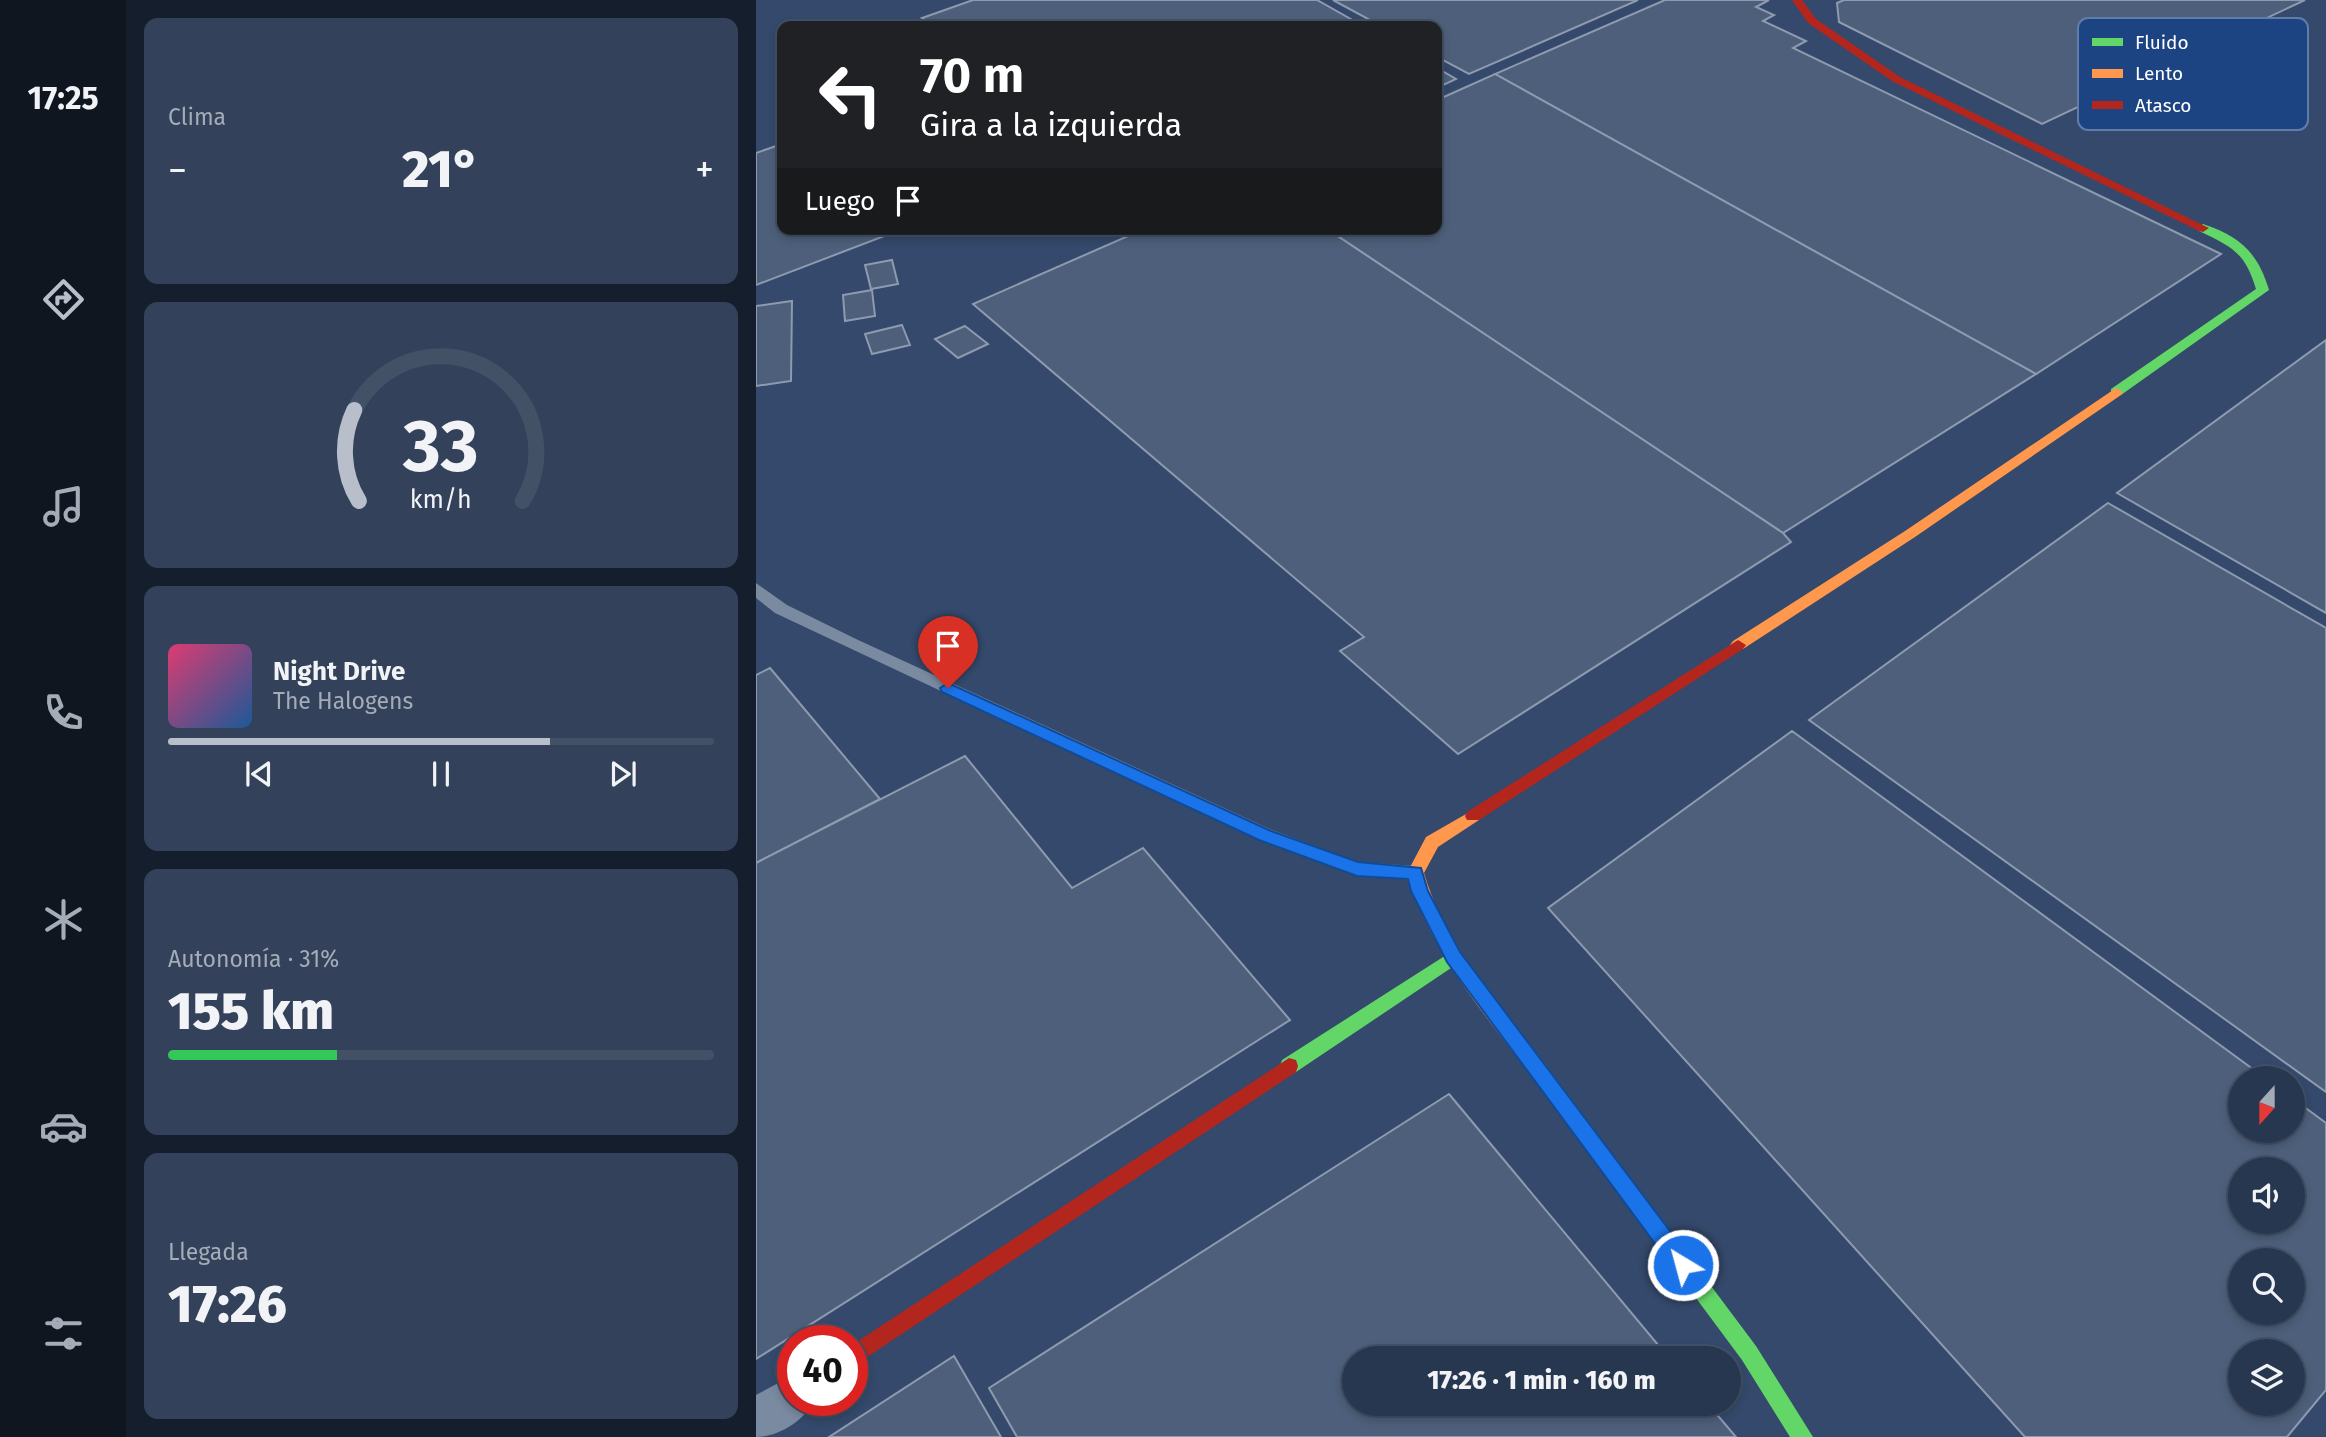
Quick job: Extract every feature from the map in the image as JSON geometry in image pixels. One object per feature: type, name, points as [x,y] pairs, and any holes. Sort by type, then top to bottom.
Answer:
[{"type":"street","points":[[1797,0],[1812,21],[1896,79],[2247,250],[2258,271],[2263,290],[1910,534],[1432,842],[1415,873],[1419,891],[1454,957],[1749,1353],[1802,1437]]},
{"type":"street","points":[[868,1346],[1454,957]]},
{"type":"street","points":[[756,1421],[777,1407]]},
{"type":"lane","points":[[756,589],[781,609],[850,643],[1265,835],[1357,869],[1415,873]]},
{"type":"building","points":[[973,0],[1317,0],[1354,21],[927,21],[922,18]]},
{"type":"building","points":[[1333,0],[1638,0],[1469,74],[1442,60],[1442,21],[1372,21]]},
{"type":"building","points":[[1665,0],[1769,0],[1756,7],[1774,15],[1763,21],[1806,41],[1793,48],[2221,254],[2036,374],[1495,74]]},
{"type":"building","points":[[1844,0],[2305,0],[2267,18],[2078,18],[2078,107],[2042,124],[1839,22],[1837,3]]},
{"type":"building","points":[[1442,71],[1456,79],[1442,86]]},
{"type":"building","points":[[1495,74],[2036,374],[1783,533],[1336,235],[1442,235],[1442,98]]},
{"type":"building","points":[[777,146],[777,235],[887,235],[756,285],[756,153]]},
{"type":"building","points":[[1130,235],[1336,235],[1783,533],[1791,542],[1458,754],[1340,651],[1364,637],[973,304]]},
{"type":"building","points":[[892,260],[898,284],[871,289],[865,265]]},
{"type":"building","points":[[872,290],[875,316],[845,321],[843,295]]},
{"type":"building","points":[[792,301],[791,381],[756,386],[756,306]]},
{"type":"building","points":[[902,325],[910,345],[872,354],[865,334]]},
{"type":"building","points":[[965,326],[988,344],[958,358],[935,339]]},
{"type":"building","points":[[2326,340],[2326,613],[2117,493]]},
{"type":"building","points":[[2108,503],[2326,628],[2326,1092],[2305,1077],[2305,1066],[2290,1066],[1809,720]]},
{"type":"building","points":[[770,668],[880,799],[756,863],[756,675]]},
{"type":"building","points":[[1792,731],[2249,1066],[2228,1066],[2228,1143],[2305,1143],[2305,1108],[2326,1123],[2326,1390],[2305,1415],[2305,1339],[2228,1339],[2228,1416],[2304,1416],[2287,1437],[2025,1437],[1548,908]]},
{"type":"building","points":[[965,756],[1072,888],[1143,848],[1290,1020],[810,1325],[777,1325],[777,1346],[756,1359],[756,863]]},
{"type":"building","points":[[1449,1094],[1659,1346],[1342,1346],[1342,1416],[1718,1416],[1736,1437],[1017,1437],[989,1388]]},
{"type":"building","points":[[954,1356],[1001,1437],[829,1437],[861,1416],[868,1416],[868,1412]]},
{"type":"traffic: fast","points":[[2116,392],[2263,290],[2249,256],[2236,244],[2203,228]]},
{"type":"traffic: fast","points":[[1289,1066],[1454,957]]},
{"type":"traffic: fast","points":[[1538,1070],[1749,1353],[1802,1437]]},
{"type":"traffic: slow","points":[[1738,645],[1910,534],[2116,392]]},
{"type":"traffic: slow","points":[[1473,816],[1432,842],[1415,873],[1423,899],[1450,951],[1538,1070]]},
{"type":"traffic: jam","points":[[1797,0],[1812,21],[1896,79],[2203,228]]},
{"type":"traffic: jam","points":[[1473,816],[1738,645]]},
{"type":"traffic: jam","points":[[868,1346],[1289,1066]]},
{"type":"route","points":[[948,688],[1265,835],[1357,869],[1415,873],[1419,891],[1454,957],[1683,1265]]}]
